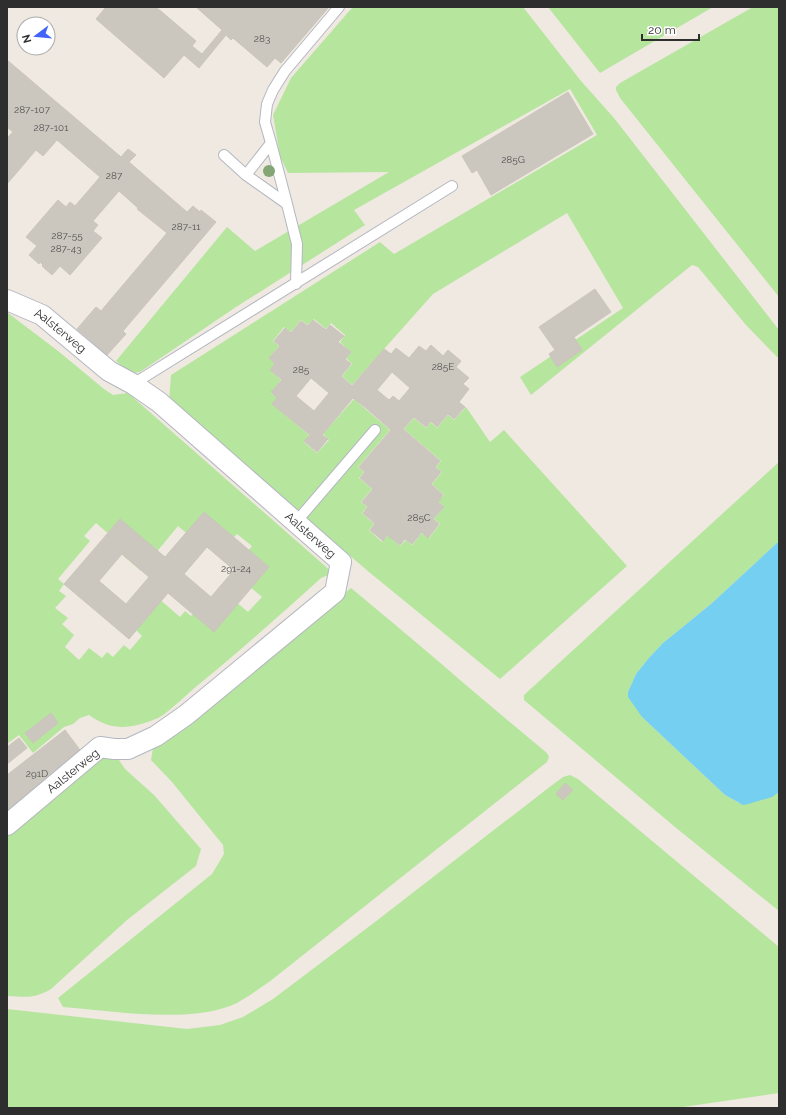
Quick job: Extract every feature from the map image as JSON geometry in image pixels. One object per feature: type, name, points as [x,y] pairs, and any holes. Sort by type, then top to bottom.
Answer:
[{"type":"street","name":"Aalsterweg","points":[[7,300],[42,314],[109,371],[133,384],[159,402],[341,562],[336,592],[186,715],[156,736],[128,749],[100,747],[7,825]]},
{"type":"lane","points":[[296,284],[298,244],[265,122],[267,104],[273,90],[286,71],[340,7]]},
{"type":"lane","points":[[246,175],[270,143]]},
{"type":"lane","points":[[224,155],[246,175],[287,204]]},
{"type":"lane","points":[[133,384],[452,186]]},
{"type":"lane","points":[[296,522],[374,430]]},
{"type":"green space","points":[[354,7],[523,7],[581,81],[614,118],[779,330],[779,359],[746,325],[698,267],[692,265],[531,395],[520,377],[623,308],[567,213],[433,294],[352,385],[342,376],[352,364],[346,358],[351,352],[340,342],[345,335],[331,323],[326,329],[314,319],[308,325],[301,320],[291,332],[284,327],[273,341],[279,346],[269,358],[275,364],[270,370],[281,380],[271,393],[277,398],[272,404],[309,435],[304,442],[317,453],[329,440],[323,434],[354,399],[390,430],[358,467],[364,472],[359,478],[372,489],[361,502],[367,507],[362,513],[374,524],[369,530],[382,542],[388,535],[400,546],[406,540],[412,545],[422,533],[429,538],[440,524],[434,519],[444,507],[438,501],[444,495],[432,484],[442,472],[436,467],[441,461],[404,429],[414,418],[426,428],[431,422],[437,428],[448,415],[454,420],[466,407],[490,442],[504,430],[627,566],[500,679],[369,572],[169,401],[171,375],[380,242],[394,254],[597,135],[570,89],[354,210],[365,225],[233,309],[140,372],[131,373],[116,361],[227,227],[255,251],[389,172],[288,173],[280,156],[273,115],[291,78]]},
{"type":"green space","points":[[548,7],[713,7],[600,73]]},
{"type":"green space","points":[[753,7],[779,7],[779,297],[620,98],[616,90],[616,87],[620,83]]},
{"type":"green space","points":[[8,313],[58,351],[113,395],[128,393],[333,573],[321,578],[245,646],[162,716],[139,725],[122,727],[106,724],[89,715],[64,727],[33,753],[19,735],[7,744]],"holes":[[[96,523],[110,535],[106,541],[141,571],[178,526],[197,542],[231,540],[237,534],[252,546],[247,552],[250,587],[262,597],[248,612],[236,602],[196,610],[191,616],[185,611],[180,617],[143,585],[141,613],[147,618],[136,630],[142,636],[130,650],[124,645],[113,657],[107,652],[102,658],[89,648],[79,660],[65,647],[74,635],[62,624],[68,618],[55,608],[66,596],[59,591],[64,584],[58,579],[90,541],[84,536]]]},
{"type":"green space","points":[[779,462],[779,541],[711,604],[663,643],[636,674],[628,692],[642,717],[725,795],[739,803],[771,797],[779,792],[779,911],[675,827],[524,700],[524,695]]},
{"type":"green space","points":[[351,588],[547,753],[549,757],[547,762],[269,982],[235,1004],[212,1011],[170,1015],[125,1013],[63,1007],[58,998],[212,874],[224,854],[223,845],[172,782],[151,760],[153,748],[298,629]]},
{"type":"green space","points":[[103,756],[117,757],[125,769],[154,795],[201,849],[196,866],[127,920],[51,989],[30,997],[7,996],[7,832]]},
{"type":"green space","points":[[570,775],[578,779],[779,947],[779,1093],[676,1108],[7,1108],[7,1009],[187,1029],[220,1025],[243,1017],[273,999],[547,789],[563,777]]},
{"type":"water","points":[[779,541],[779,792],[772,797],[743,805],[725,795],[642,717],[628,697],[628,692],[636,674],[663,643],[711,604]]},
{"type":"building","points":[[106,7],[156,7],[196,41],[192,46],[202,54],[222,30],[196,7],[329,7],[281,63],[275,58],[267,67],[233,38],[231,40],[226,35],[199,68],[184,55],[164,78],[96,19]]},
{"type":"building","points":[[7,60],[121,157],[128,149],[136,155],[129,162],[187,212],[193,206],[200,212],[201,210],[216,222],[123,331],[126,334],[107,355],[77,329],[96,307],[101,311],[167,233],[137,209],[138,208],[119,191],[93,221],[98,225],[93,231],[102,238],[70,275],[60,266],[52,275],[42,266],[43,265],[40,262],[39,264],[29,255],[37,246],[26,237],[58,200],[66,207],[70,202],[75,206],[100,177],[57,140],[43,156],[36,150],[7,184],[7,138],[13,132],[7,127]]},
{"type":"building","points":[[568,92],[593,134],[491,195],[477,170],[472,173],[462,156]]},
{"type":"building","points":[[595,289],[611,312],[555,350],[539,327]]},
{"type":"building","points":[[313,320],[326,330],[330,325],[344,336],[338,342],[351,352],[345,359],[351,364],[341,376],[352,386],[384,349],[391,354],[396,348],[409,358],[419,346],[426,351],[431,345],[443,356],[448,350],[461,361],[456,367],[469,378],[463,384],[469,389],[459,402],[465,407],[454,419],[448,414],[437,427],[431,421],[426,427],[414,417],[403,429],[440,461],[435,467],[441,472],[431,484],[443,495],[438,502],[444,507],[433,519],[439,524],[428,538],[422,532],[412,544],[405,539],[400,545],[387,535],[383,541],[370,530],[375,524],[363,513],[368,507],[362,502],[373,489],[360,478],[365,472],[359,467],[391,430],[366,408],[353,398],[322,435],[328,439],[317,452],[304,441],[310,435],[272,404],[277,398],[271,392],[282,380],[270,370],[275,364],[269,358],[280,346],[274,341],[285,328],[291,333],[301,321],[308,326]],"holes":[[[392,372],[410,388],[399,401],[393,396],[389,400],[377,390]],[[311,378],[329,393],[314,411],[296,396]]]},
{"type":"building","points":[[574,337],[582,350],[557,367],[549,354]]},
{"type":"building","points":[[204,512],[269,567],[214,632],[168,593],[129,639],[64,584],[120,519],[165,557]],"holes":[[[207,547],[234,570],[211,597],[184,574]],[[122,554],[149,577],[126,604],[99,581]]]},
{"type":"building","points":[[51,713],[58,723],[33,743],[25,733]]},
{"type":"building","points":[[65,730],[83,754],[7,813],[7,775]]},
{"type":"building","points":[[19,738],[27,748],[7,764],[7,747]]},
{"type":"building","points":[[565,783],[573,790],[563,800],[556,794]]}]
